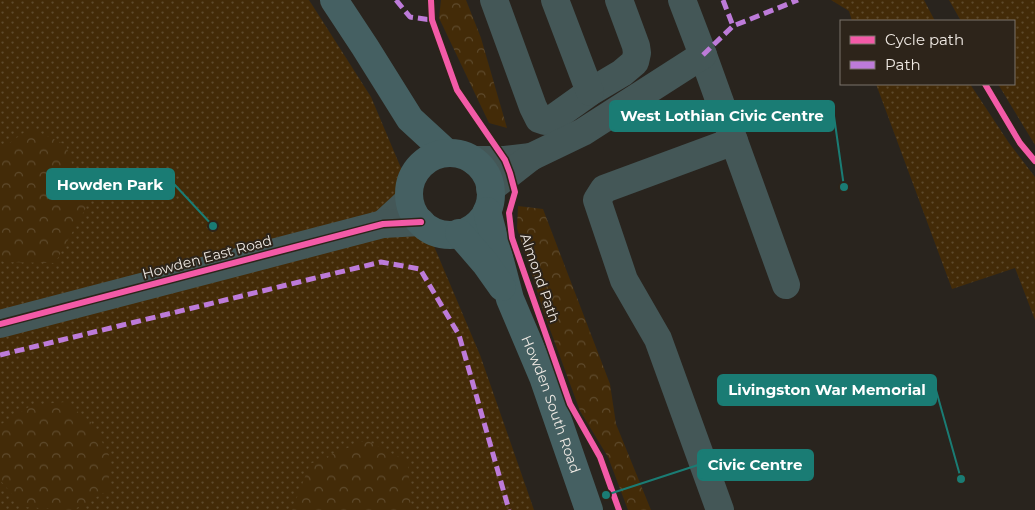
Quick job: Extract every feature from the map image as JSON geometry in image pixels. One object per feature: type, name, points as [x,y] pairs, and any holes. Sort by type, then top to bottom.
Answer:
[{"type":"main road","points":[[334,0],[410,119],[447,153]]},
{"type":"main road","points":[[410,119],[418,168]]},
{"type":"main road","points":[[473,160],[460,154],[447,153],[431,157],[418,168],[409,188],[415,211],[429,229],[438,233],[460,234],[480,221],[489,200]]},
{"type":"main road","name":"Howden South Road","points":[[473,160],[484,173],[510,298],[543,377],[590,510]]},
{"type":"main road","name":"Howden South Road","points":[[460,234],[485,263],[510,298]]},
{"type":"street","points":[[494,0],[533,107],[539,119],[545,121],[555,117],[590,92],[622,73],[635,62],[636,46],[619,0]]},
{"type":"street","points":[[555,0],[590,92]]},
{"type":"street","points":[[682,0],[786,285]]},
{"type":"street","points":[[473,160],[505,160],[531,157],[583,132],[703,55]]},
{"type":"street","points":[[720,510],[658,339],[624,280],[597,200],[604,189],[734,141]]},
{"type":"street","points":[[489,200],[531,157]]},
{"type":"street","name":"Howden East Road","points":[[0,324],[383,224],[415,211]]},
{"type":"green space","points":[[0,0],[309,0],[371,97],[480,355],[534,510],[0,510]]},
{"type":"green space","points":[[441,0],[466,0],[481,38],[507,128],[489,123],[439,18]]},
{"type":"green space","points":[[831,0],[924,0],[934,20],[852,20],[849,11]]},
{"type":"green space","points":[[949,0],[1035,0],[1035,145],[999,85],[1015,85],[1015,20],[960,20]]},
{"type":"green space","points":[[876,85],[971,85],[1009,143],[1035,177],[1035,320],[1015,268],[952,289]]},
{"type":"green space","points":[[30,128],[66,145],[86,208],[55,263],[3,262],[0,257],[0,150]]},
{"type":"green space","points":[[518,206],[543,209],[610,384],[616,424],[651,510],[628,510],[608,457],[580,411],[544,313],[517,228]]},
{"type":"green space","points":[[65,402],[92,423],[109,455],[109,490],[73,510],[23,507],[0,480],[0,425],[32,405]]},
{"type":"green space","points":[[366,440],[408,462],[411,510],[292,510],[310,464]]},
{"type":"marked path","points":[[396,0],[410,17],[432,20]]},
{"type":"marked path","points":[[723,0],[733,26]]},
{"type":"marked path","points":[[703,55],[733,26],[798,0]]},
{"type":"marked path","points":[[0,355],[381,262],[420,269],[459,335],[509,510]]},
{"type":"cycle path","name":"Almond Path","points":[[431,0],[432,20],[457,90],[505,160],[510,173],[515,192],[509,213],[512,238],[570,404],[600,457],[619,510]]},
{"type":"cycle path","points":[[986,85],[1020,143],[1035,161]]},
{"type":"cycle path","points":[[0,324],[383,224],[421,222]]},
{"type":"place","name":"West Lothian Civic Centre","points":[[844,187]]},
{"type":"place","name":"Howden Park","points":[[213,226]]},
{"type":"place","name":"Livingston War Memorial","points":[[961,479]]},
{"type":"place","name":"Civic Centre","points":[[606,495]]}]
